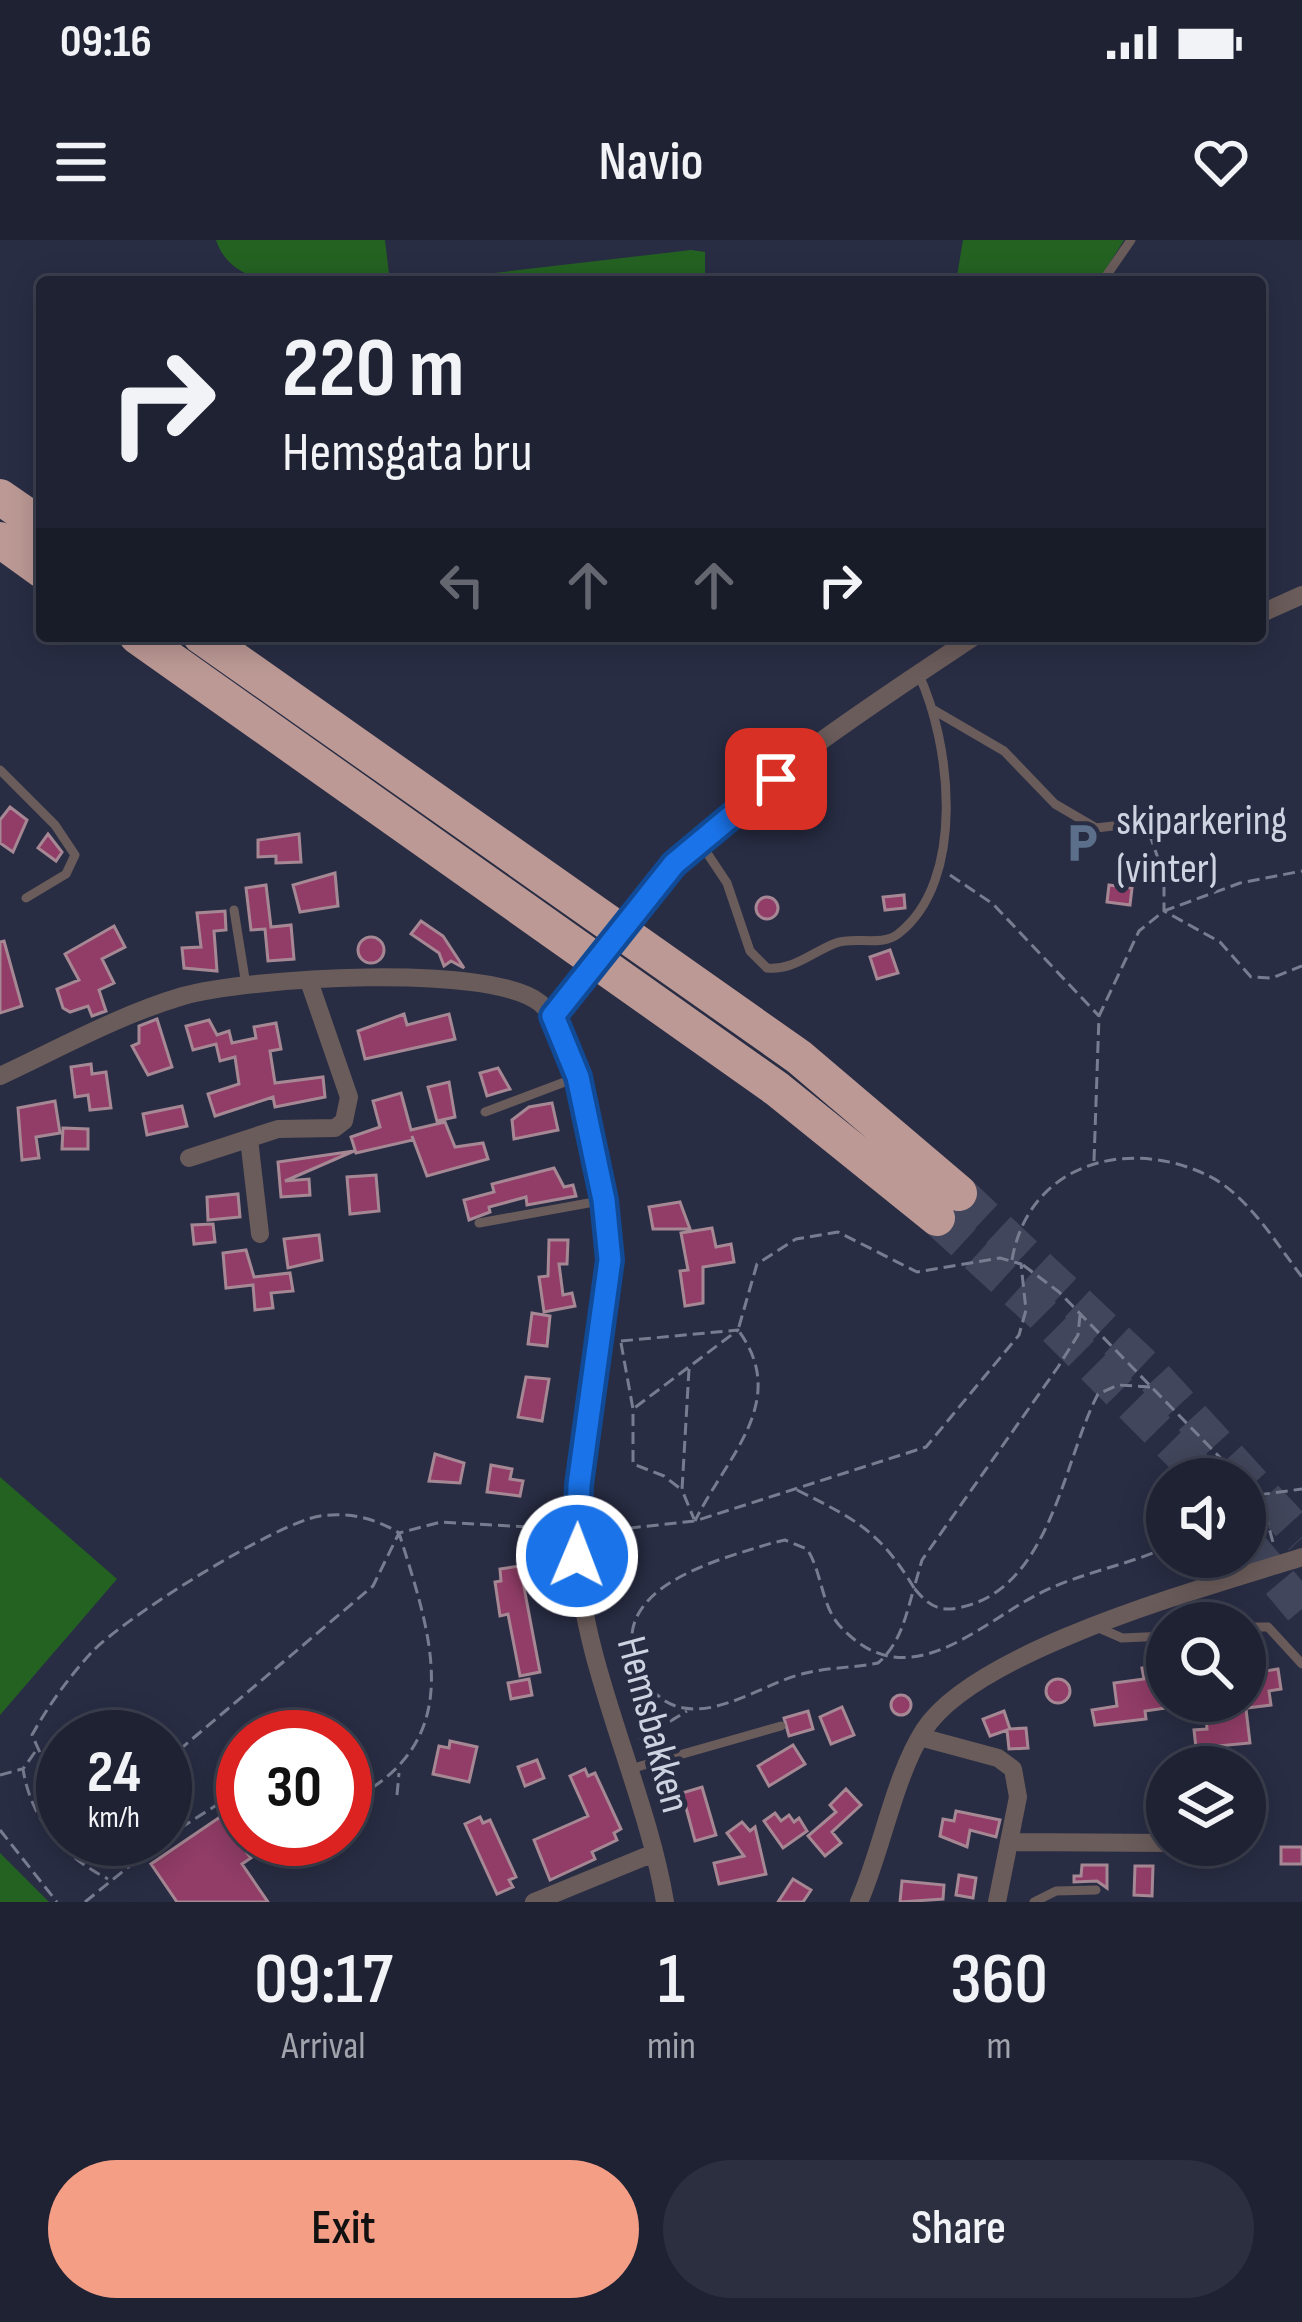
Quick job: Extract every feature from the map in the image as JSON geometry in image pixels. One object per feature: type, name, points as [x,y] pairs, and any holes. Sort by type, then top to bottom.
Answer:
[{"type":"highway","points":[[0,497],[36,522]]},
{"type":"highway","points":[[0,540],[36,566]]},
{"type":"highway","points":[[145,642],[948,1206],[799,1057],[210,642]]},
{"type":"street","points":[[1266,611],[1302,595]]},
{"type":"street","points":[[0,1076],[124,1017],[190,994],[246,985],[360,978],[484,980],[521,992],[553,1016],[654,886],[699,841],[966,642]]},
{"type":"street","points":[[189,1157],[278,1129],[335,1128],[344,1121],[349,1096],[310,984]]},
{"type":"street","name":"Hemsbakken","points":[[553,1016],[578,1077],[604,1200],[610,1260],[579,1485],[577,1556],[665,1902]]},
{"type":"street","points":[[249,1139],[260,1234]]},
{"type":"street","points":[[860,1902],[920,1737],[966,1687],[1094,1625],[1302,1557]]},
{"type":"street","points":[[920,1737],[998,1758],[1013,1769],[1018,1797],[997,1902]]},
{"type":"street","points":[[1012,1842],[1146,1843]]},
{"type":"street","name":"Hemsbakken","points":[[534,1902],[654,1853]]},
{"type":"lane","points":[[1106,276],[1131,240]]},
{"type":"lane","points":[[699,841],[727,883],[750,951],[759,963],[777,969],[838,942],[892,938],[914,914],[937,871],[948,826],[932,709],[918,674]]},
{"type":"lane","points":[[932,709],[1004,751],[1074,818],[1096,829],[1181,818]]},
{"type":"lane","points":[[0,770],[55,825],[75,855],[66,874],[26,898]]},
{"type":"lane","points":[[234,910],[246,985]]},
{"type":"lane","points":[[484,1112],[578,1077]]},
{"type":"lane","points":[[479,1223],[604,1200]]},
{"type":"lane","points":[[1094,1625],[1122,1638],[1146,1637]]},
{"type":"lane","points":[[1266,1627],[1302,1664]]},
{"type":"lane","points":[[630,1769],[781,1726]]},
{"type":"lane","points":[[1034,1902],[1056,1891],[1096,1890]]},
{"type":"path","points":[[1146,826],[1164,875],[1164,910]]},
{"type":"path","points":[[937,871],[962,880],[993,904],[1099,1016]]},
{"type":"path","points":[[1094,1161],[1099,1016],[1139,931],[1164,910],[1240,883],[1302,871]]},
{"type":"path","points":[[1164,910],[1220,942],[1251,976],[1273,978],[1302,966]]},
{"type":"path","points":[[1012,1260],[1027,1210],[1068,1174],[1094,1161],[1164,1163],[1208,1175],[1239,1199],[1302,1277]]},
{"type":"path","points":[[633,1409],[738,1330],[758,1264],[796,1239],[838,1232],[917,1272],[1012,1260],[1041,1275],[1220,1458]]},
{"type":"path","points":[[585,1531],[695,1521],[926,1447],[1019,1335],[1026,1310],[1022,1264]]},
{"type":"path","points":[[1080,1315],[1078,1335],[1012,1437],[935,1538],[887,1655],[878,1663],[811,1672],[708,1708],[688,1709],[664,1701],[641,1675],[632,1640],[638,1609],[664,1586],[772,1543],[785,1540],[807,1549],[838,1624],[887,1655],[911,1659],[938,1652],[1058,1585],[1146,1554]]},
{"type":"path","points":[[682,1490],[664,1476],[633,1464],[633,1409],[621,1342],[738,1330]]},
{"type":"path","points":[[695,1521],[743,1437],[760,1388],[753,1350],[738,1330]]},
{"type":"path","points":[[689,1367],[682,1490],[695,1521]]},
{"type":"path","points":[[797,1490],[880,1537],[914,1588],[938,1609],[976,1604],[996,1592],[1036,1542],[1064,1486],[1098,1394],[1118,1385],[1151,1387]]},
{"type":"path","points":[[1266,1494],[1302,1489]]},
{"type":"path","points":[[48,1710],[90,1654],[148,1609],[314,1516],[360,1516],[399,1533],[441,1522],[570,1530]]},
{"type":"path","points":[[1266,1527],[1278,1565]]},
{"type":"path","points":[[192,1739],[374,1586],[399,1533]]},
{"type":"path","points":[[397,1795],[400,1771],[421,1738],[433,1680],[399,1533]]},
{"type":"path","points":[[624,1747],[665,1729],[688,1709]]},
{"type":"path","points":[[0,1775],[23,1769],[36,1751],[32,1735],[36,1728]]},
{"type":"path","points":[[23,1769],[35,1810],[54,1839],[76,1863],[108,1879]]},
{"type":"path","points":[[372,1787],[400,1771]]},
{"type":"path","points":[[0,1830],[57,1902]]},
{"type":"path","points":[[86,1902],[126,1866]]},
{"type":"green space","points":[[216,240],[385,240],[389,276],[253,276],[227,260]]},
{"type":"green space","points":[[963,240],[1124,240],[1102,276],[957,276]]},
{"type":"green space","points":[[705,252],[705,276],[492,276]]},
{"type":"green space","points":[[0,1477],[117,1579],[0,1715]]},
{"type":"green space","points":[[0,1853],[49,1902],[0,1902]]},
{"type":"building","points":[[10,807],[27,820],[13,852],[0,843],[0,820]]},
{"type":"building","points":[[48,834],[62,852],[56,861],[38,848]]},
{"type":"building","points":[[299,834],[301,862],[276,863],[276,856],[258,857],[258,840]]},
{"type":"building","points":[[335,873],[338,906],[300,912],[293,885]]},
{"type":"building","points":[[266,885],[271,927],[291,925],[294,959],[268,961],[265,929],[251,930],[246,888]]},
{"type":"building","points":[[1109,885],[1132,888],[1130,905],[1107,902]]},
{"type":"building","points":[[904,895],[905,908],[885,910],[883,897]]},
{"type":"building","points":[[767,897],[778,908],[767,919],[756,908]]},
{"type":"building","points":[[225,911],[226,930],[214,931],[217,971],[184,968],[182,948],[201,947],[197,913]]},
{"type":"building","points":[[421,921],[443,936],[464,968],[451,961],[444,966],[439,953],[411,934]]},
{"type":"building","points":[[114,926],[125,947],[102,959],[114,983],[99,990],[106,1011],[92,1016],[88,1006],[70,1012],[63,1008],[57,989],[79,980],[65,954]]},
{"type":"building","points":[[371,937],[381,940],[381,960],[371,963],[361,960],[358,950],[361,940]]},
{"type":"building","points":[[4,941],[22,1006],[0,1013],[0,942]]},
{"type":"building","points":[[890,950],[898,973],[877,979],[870,957]]},
{"type":"building","points":[[404,1014],[407,1025],[449,1014],[455,1039],[365,1059],[358,1031]]},
{"type":"building","points":[[157,1019],[172,1067],[148,1075],[132,1046],[139,1043],[139,1026]]},
{"type":"building","points":[[209,1020],[217,1035],[229,1031],[232,1043],[256,1038],[254,1027],[276,1023],[281,1049],[270,1051],[275,1083],[323,1077],[325,1097],[275,1107],[273,1097],[215,1116],[208,1094],[239,1084],[235,1057],[220,1061],[216,1044],[193,1050],[186,1026]]},
{"type":"building","points":[[91,1064],[92,1074],[106,1072],[111,1108],[90,1110],[88,1095],[75,1097],[71,1067]]},
{"type":"building","points":[[498,1068],[510,1089],[487,1096],[480,1073]]},
{"type":"building","points":[[449,1082],[455,1117],[437,1121],[428,1087]]},
{"type":"building","points":[[401,1093],[411,1130],[445,1122],[455,1147],[483,1143],[488,1159],[427,1176],[412,1136],[413,1140],[356,1153],[351,1137],[380,1127],[373,1101]]},
{"type":"building","points":[[55,1101],[60,1133],[36,1137],[39,1158],[22,1160],[18,1108]]},
{"type":"building","points":[[552,1103],[558,1130],[514,1139],[512,1120],[529,1107]]},
{"type":"building","points":[[182,1106],[187,1126],[147,1135],[143,1114]]},
{"type":"building","points":[[63,1128],[88,1129],[88,1149],[62,1149]]},
{"type":"building","points":[[354,1151],[285,1181],[309,1179],[310,1195],[281,1197],[278,1162]]},
{"type":"building","points":[[554,1168],[564,1187],[573,1185],[576,1196],[527,1205],[526,1197],[489,1207],[490,1212],[469,1220],[464,1200],[494,1192],[492,1184]]},
{"type":"building","points":[[376,1175],[379,1211],[350,1214],[347,1177]]},
{"type":"building","points":[[238,1194],[240,1217],[208,1220],[207,1197]]},
{"type":"building","points":[[680,1202],[690,1229],[653,1229],[649,1207]]},
{"type":"building","points":[[213,1224],[215,1242],[194,1244],[192,1225]]},
{"type":"building","points":[[712,1228],[716,1247],[731,1244],[734,1262],[703,1267],[703,1303],[685,1306],[680,1271],[688,1270],[681,1233]]},
{"type":"building","points":[[319,1235],[322,1260],[288,1268],[284,1239]]},
{"type":"building","points":[[549,1240],[568,1240],[567,1264],[559,1264],[563,1295],[572,1293],[575,1306],[544,1312],[539,1277],[548,1276]]},
{"type":"building","points":[[246,1250],[254,1277],[290,1273],[293,1291],[271,1293],[273,1308],[255,1310],[253,1285],[226,1288],[223,1253]]},
{"type":"building","points":[[532,1313],[550,1316],[547,1346],[528,1344]]},
{"type":"building","points":[[526,1377],[549,1379],[542,1421],[518,1417]]},
{"type":"building","points":[[435,1454],[464,1463],[460,1483],[429,1481]]},
{"type":"building","points":[[491,1465],[512,1469],[510,1479],[523,1481],[520,1496],[487,1492]]},
{"type":"building","points":[[520,1566],[540,1672],[520,1676],[508,1614],[500,1616],[495,1582],[501,1581],[500,1569]]},
{"type":"building","points":[[1142,1668],[1146,1668],[1146,1719],[1095,1725],[1092,1710],[1117,1706],[1114,1683],[1144,1679]]},
{"type":"building","points":[[1278,1669],[1281,1689],[1269,1691],[1271,1705],[1266,1706],[1266,1671]]},
{"type":"building","points":[[529,1679],[532,1695],[511,1699],[508,1683]]},
{"type":"building","points":[[1058,1679],[1067,1682],[1067,1700],[1058,1703],[1049,1700],[1046,1691],[1049,1682]]},
{"type":"building","points":[[901,1695],[911,1705],[901,1715],[891,1705]]},
{"type":"building","points":[[842,1707],[854,1735],[831,1744],[820,1717]]},
{"type":"building","points":[[808,1711],[813,1729],[789,1736],[784,1718]]},
{"type":"building","points":[[1004,1711],[1010,1729],[1026,1728],[1028,1748],[1009,1749],[1007,1730],[990,1736],[983,1719]]},
{"type":"building","points":[[1206,1722],[1248,1722],[1250,1743],[1196,1746],[1194,1730],[1207,1729]]},
{"type":"building","points":[[450,1741],[477,1747],[469,1782],[433,1774],[439,1746],[449,1748]]},
{"type":"building","points":[[793,1745],[805,1764],[769,1786],[758,1766]]},
{"type":"building","points":[[537,1760],[544,1778],[525,1786],[518,1767]]},
{"type":"building","points":[[585,1769],[588,1776],[595,1773],[621,1829],[614,1833],[617,1840],[592,1852],[595,1859],[550,1880],[534,1840],[588,1816],[570,1776]]},
{"type":"building","points":[[702,1787],[716,1835],[695,1841],[682,1793]]},
{"type":"building","points":[[846,1789],[861,1805],[832,1832],[841,1843],[825,1856],[808,1836],[836,1812],[830,1805]]},
{"type":"building","points":[[956,1811],[1000,1820],[996,1837],[970,1830],[967,1847],[940,1836],[943,1819],[954,1821]]},
{"type":"building","points":[[775,1813],[781,1821],[789,1815],[794,1822],[799,1818],[807,1831],[783,1848],[764,1821]]},
{"type":"building","points":[[480,1817],[483,1823],[490,1820],[516,1877],[509,1880],[513,1887],[497,1894],[465,1824]]},
{"type":"building","points":[[216,1820],[216,1866],[243,1866],[268,1902],[177,1902],[152,1866],[192,1866],[192,1836]]},
{"type":"building","points":[[742,1822],[750,1831],[755,1827],[766,1874],[719,1884],[714,1863],[744,1856],[727,1833]]},
{"type":"building","points":[[1281,1847],[1302,1847],[1302,1864],[1281,1864]]},
{"type":"building","points":[[1082,1865],[1107,1865],[1107,1888],[1097,1881],[1074,1882],[1074,1876],[1081,1876]]},
{"type":"building","points":[[1135,1866],[1153,1866],[1152,1896],[1134,1895]]},
{"type":"building","points":[[959,1875],[976,1878],[973,1898],[956,1895]]},
{"type":"building","points":[[793,1879],[811,1890],[803,1902],[778,1902]]},
{"type":"building","points":[[902,1881],[944,1885],[943,1899],[900,1902]]},
{"type":"tunnel","points":[[959,1193],[1149,1371],[1302,1538]]},
{"type":"tunnel","points":[[937,1218],[1041,1313],[1185,1458]]},
{"type":"tunnel","points":[[1266,1566],[1302,1609]]},
{"type":"place","name":"skiparkering (vinter)","points":[[1082,843]]},
{"type":"route","points":[[577,1556],[579,1485],[607,1307],[609,1236],[578,1077],[553,1016],[674,864],[776,779]]}]
